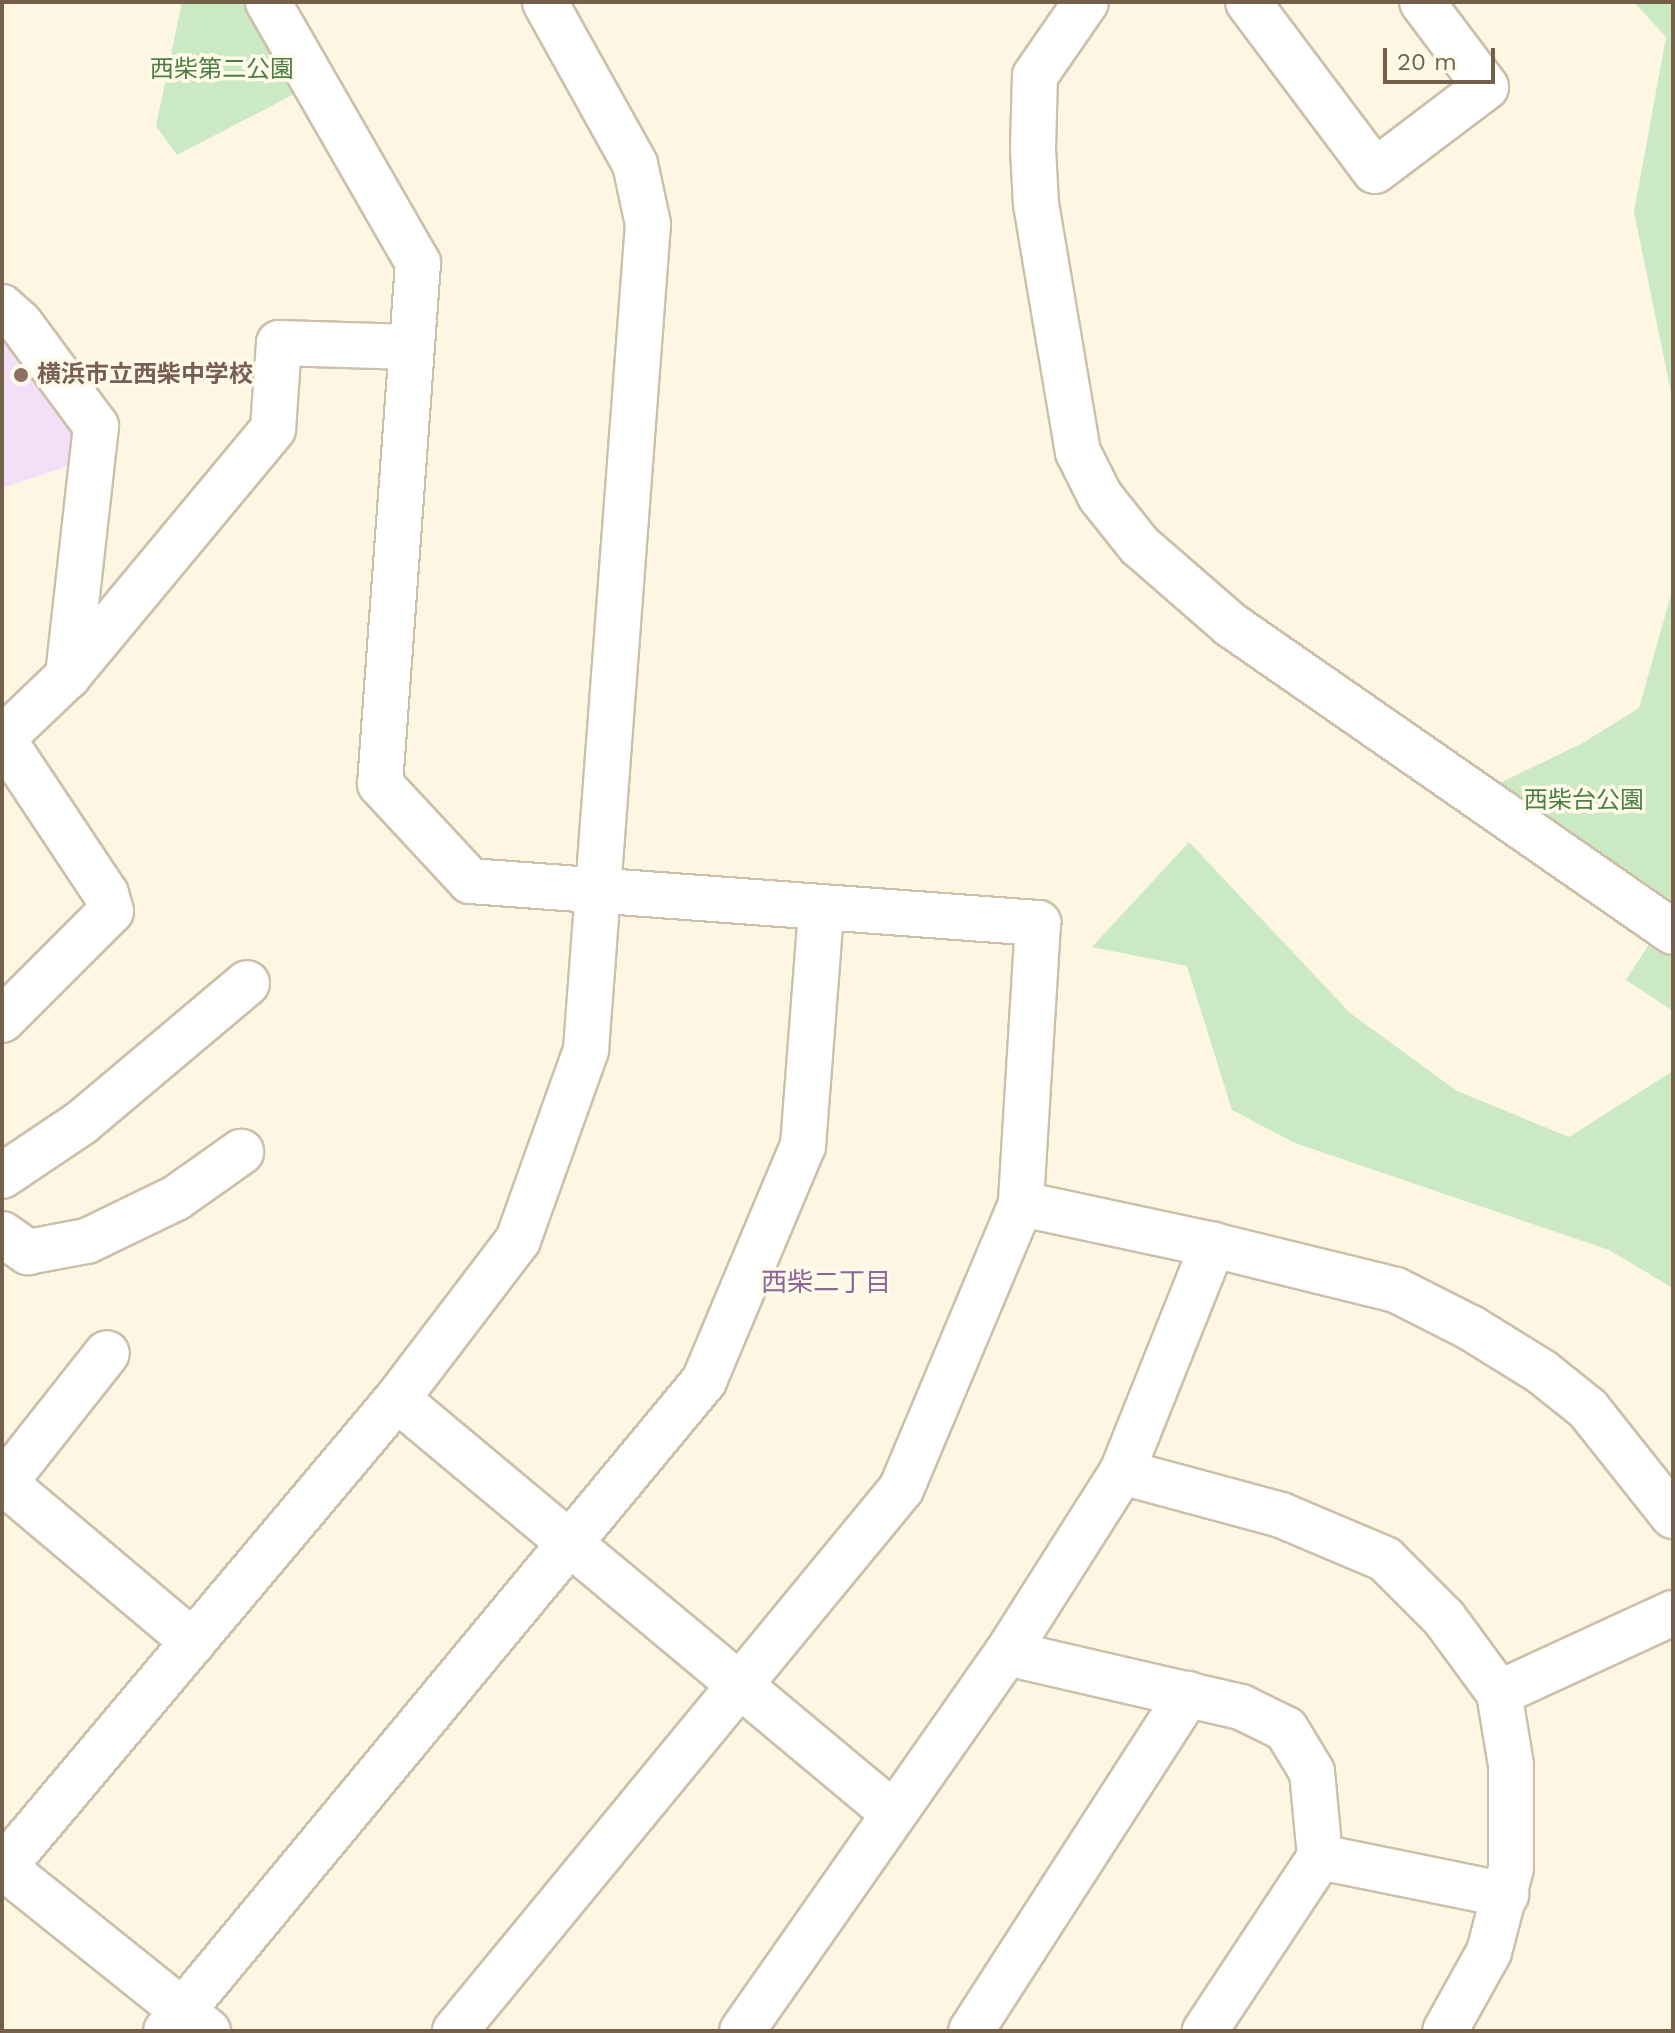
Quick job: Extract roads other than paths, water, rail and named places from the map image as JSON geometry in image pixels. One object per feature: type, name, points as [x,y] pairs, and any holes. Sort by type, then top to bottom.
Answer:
[{"type":"street","points":[[268,2],[418,263],[380,784],[470,881],[598,887],[821,910],[1038,923],[1021,1204],[901,1489],[455,2031]]},
{"type":"street","points":[[545,2],[635,164],[648,224],[586,1050],[518,1240],[397,1399],[2,1867],[185,2024],[704,1381],[803,1146],[821,910]]},
{"type":"street","points":[[1086,2],[1035,76],[1033,149],[1036,204],[1078,452],[1100,496],[1139,545],[1231,625],[1673,932]]},
{"type":"street","points":[[1248,2],[1375,171],[1499,78],[1422,2]]},
{"type":"street","points":[[2,307],[20,323],[96,426],[68,676]]},
{"type":"street","points":[[2,1020],[111,911],[106,894],[2,739],[68,676],[273,429],[279,343],[411,347]]},
{"type":"street","points":[[2,1176],[81,1123],[247,983]]},
{"type":"street","points":[[2,1234],[28,1252],[87,1241],[176,1198],[241,1152]]},
{"type":"street","points":[[1021,1204],[1213,1245],[1396,1290],[1471,1328],[1542,1372],[1588,1409],[1673,1516]]},
{"type":"street","points":[[742,2031],[1007,1653],[1122,1472],[1213,1245]]},
{"type":"street","points":[[107,1353],[3,1483],[193,1642]]},
{"type":"street","points":[[397,1399],[893,1813]]},
{"type":"street","points":[[1122,1472],[1281,1515],[1385,1559],[1444,1618],[1499,1693],[1511,1765],[1511,1868],[1489,1952],[1445,2031]]},
{"type":"street","points":[[1499,1693],[1673,1613]]},
{"type":"street","points":[[1007,1653],[1241,1707],[1286,1729],[1312,1772],[1320,1857],[1205,2031]]},
{"type":"street","points":[[971,2031],[1188,1694]]},
{"type":"street","points":[[1320,1857],[1506,1895]]},
{"type":"place","name":"横浜市立西柴中学校","points":[[21,375]]},
{"type":"district","name":"西柴二丁目","points":[[826,1283]]},
{"type":"park label","name":"西柴第二公園","points":[[222,70]]},
{"type":"park label","name":"西柴台公園","points":[[1584,801]]}]
